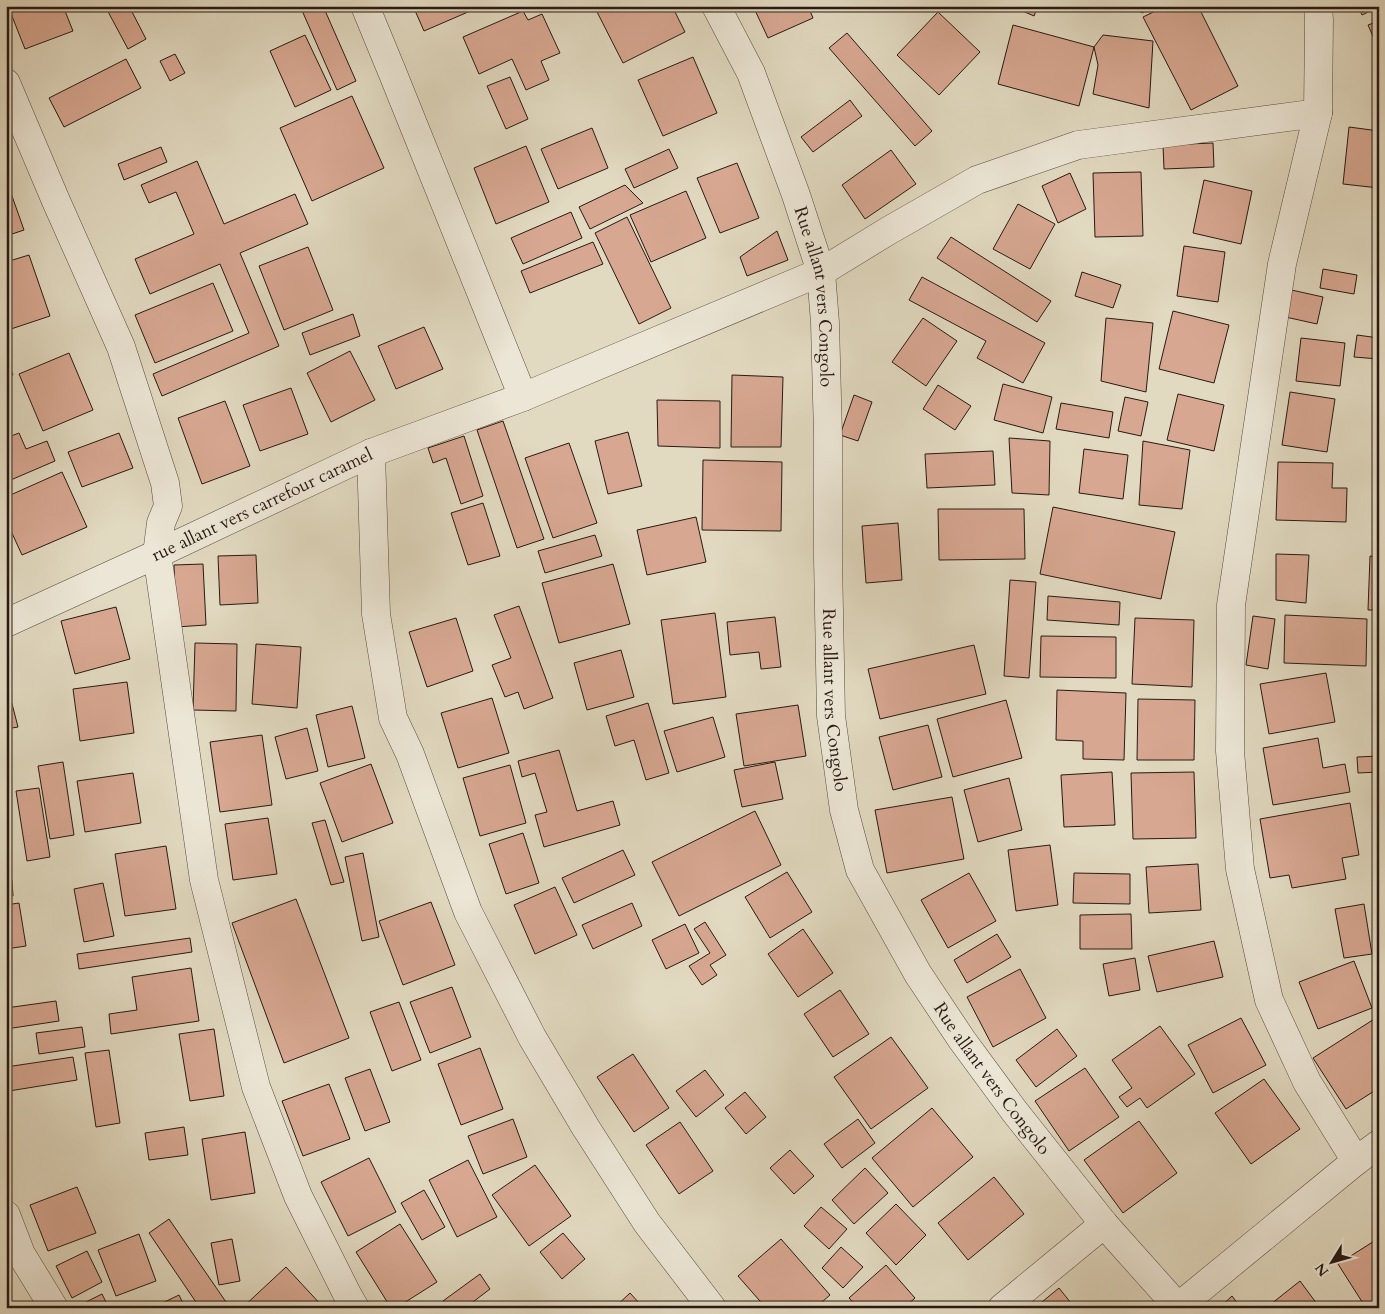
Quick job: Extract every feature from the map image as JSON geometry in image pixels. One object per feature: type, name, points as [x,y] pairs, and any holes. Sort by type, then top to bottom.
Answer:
[{"type":"street","points":[[365,6],[394,74],[522,397]]},
{"type":"street","name":"Rue allant vers Congolo","points":[[716,6],[750,73],[796,196],[821,272],[825,323],[828,435],[831,716],[844,810],[860,870],[918,974],[962,1040],[1015,1112],[1104,1224],[1179,1308]]},
{"type":"street","points":[[1318,6],[1318,113],[1282,264],[1231,605],[1230,751],[1240,869],[1269,1000],[1307,1082],[1356,1161]]},
{"type":"street","points":[[6,83],[121,346],[165,483],[168,506],[161,523],[157,554],[204,880],[256,1087],[298,1196],[355,1308]]},
{"type":"street","name":"rue allant vers carrefour caramel","points":[[6,623],[371,453],[522,397],[821,272],[977,180],[1078,145],[1318,113]]},
{"type":"street","points":[[371,453],[376,614],[393,718],[410,754],[468,912],[532,1037],[586,1128],[647,1223],[712,1308]]},
{"type":"street","points":[[1179,1308],[1379,1144]]},
{"type":"street","points":[[6,1215],[21,1254],[54,1308]]},
{"type":"street","points":[[1002,1308],[1104,1224]]},
{"type":"building","points":[[8,6],[63,6],[73,31],[25,49]]},
{"type":"building","points":[[105,6],[129,6],[146,39],[128,49]]},
{"type":"building","points":[[300,6],[323,6],[356,81],[337,90]]},
{"type":"building","points":[[413,6],[465,6],[468,12],[424,31]]},
{"type":"building","points":[[594,6],[672,6],[685,32],[623,63]]},
{"type":"building","points":[[753,6],[808,6],[813,18],[768,38]]},
{"type":"building","points":[[1011,6],[1038,6],[1034,16]]},
{"type":"building","points":[[1126,6],[1146,6],[1143,13]]},
{"type":"building","points":[[1166,6],[1198,6],[1238,86],[1191,110],[1143,17]]},
{"type":"building","points":[[1358,6],[1379,6],[1379,7],[1362,15]]},
{"type":"building","points":[[523,11],[528,20],[542,14],[560,53],[541,61],[549,80],[526,90],[512,59],[479,74],[463,37]]},
{"type":"building","points":[[938,12],[980,52],[939,95],[897,55]]},
{"type":"building","points":[[1379,21],[1379,50],[1368,25]]},
{"type":"building","points":[[1013,25],[1094,47],[1079,106],[998,84]]},
{"type":"building","points":[[847,33],[932,131],[915,146],[829,48]]},
{"type":"building","points":[[305,35],[331,90],[295,107],[270,51]]},
{"type":"building","points":[[1103,35],[1153,41],[1149,108],[1093,94],[1098,65],[1094,47]]},
{"type":"building","points":[[175,54],[185,73],[170,81],[160,61]]},
{"type":"building","points":[[693,57],[717,113],[663,136],[638,80]]},
{"type":"building","points":[[126,59],[141,88],[64,127],[49,98]]},
{"type":"building","points":[[510,77],[528,119],[506,129],[487,86]]},
{"type":"building","points":[[352,96],[384,168],[312,201],[280,128]]},
{"type":"building","points":[[850,100],[862,116],[813,152],[801,137]]},
{"type":"building","points":[[1349,127],[1379,131],[1379,188],[1343,184]]},
{"type":"building","points":[[592,128],[608,168],[558,189],[541,149]]},
{"type":"building","points":[[1213,143],[1214,167],[1164,169],[1163,145]]},
{"type":"building","points":[[526,146],[549,202],[496,224],[474,168]]},
{"type":"building","points":[[161,147],[167,162],[124,180],[118,164]]},
{"type":"building","points":[[669,149],[678,168],[634,188],[625,169]]},
{"type":"building","points":[[891,150],[916,184],[865,219],[842,185]]},
{"type":"building","points":[[197,161],[224,224],[295,194],[308,224],[240,253],[279,346],[162,396],[153,374],[249,333],[220,264],[150,294],[135,259],[194,234],[176,192],[149,203],[141,185]]},
{"type":"building","points":[[737,163],[759,218],[720,233],[697,178]]},
{"type":"building","points":[[1141,172],[1143,236],[1095,237],[1093,173]]},
{"type":"building","points":[[1070,173],[1086,209],[1058,223],[1042,186]]},
{"type":"building","points":[[6,179],[24,230],[6,236]]},
{"type":"building","points":[[1204,180],[1252,191],[1241,244],[1193,233]]},
{"type":"building","points":[[625,185],[643,203],[590,229],[579,207]]},
{"type":"building","points":[[686,191],[706,238],[651,262],[630,215]]},
{"type":"building","points":[[1018,204],[1055,224],[1030,269],[993,249]]},
{"type":"building","points":[[571,212],[582,238],[523,264],[511,238]]},
{"type":"building","points":[[627,217],[671,308],[639,324],[595,233]]},
{"type":"building","points":[[777,231],[788,260],[747,276],[740,257]]},
{"type":"building","points":[[951,237],[1051,301],[1037,322],[937,258]]},
{"type":"building","points":[[593,242],[603,264],[530,293],[521,271]]},
{"type":"building","points":[[1184,246],[1225,252],[1218,302],[1177,296]]},
{"type":"building","points":[[308,247],[333,310],[284,330],[259,266]]},
{"type":"building","points":[[29,255],[50,316],[8,330],[6,326],[6,262]]},
{"type":"building","points":[[1323,269],[1357,275],[1354,294],[1320,288]]},
{"type":"building","points":[[1082,272],[1121,285],[1113,308],[1075,296]]},
{"type":"building","points":[[922,277],[1045,343],[1023,383],[977,358],[986,341],[909,300]]},
{"type":"building","points":[[213,283],[233,331],[155,363],[135,315]]},
{"type":"building","points":[[1287,289],[1323,297],[1317,324],[1281,316]]},
{"type":"building","points":[[1173,311],[1229,325],[1214,383],[1159,369]]},
{"type":"building","points":[[353,314],[360,336],[310,355],[302,333]]},
{"type":"building","points":[[923,318],[957,341],[926,386],[892,362]]},
{"type":"building","points":[[1106,318],[1153,323],[1146,392],[1101,381]]},
{"type":"building","points":[[424,327],[443,369],[396,389],[378,346]]},
{"type":"building","points":[[1357,335],[1379,338],[1379,359],[1354,357]]},
{"type":"building","points":[[1301,338],[1345,343],[1340,386],[1296,381]]},
{"type":"building","points":[[350,351],[375,400],[331,422],[307,373]]},
{"type":"building","points":[[69,353],[93,410],[43,431],[19,374]]},
{"type":"building","points":[[6,355],[13,375],[6,377]]},
{"type":"building","points":[[732,375],[783,377],[781,447],[731,447]]},
{"type":"building","points":[[1003,384],[1052,397],[1043,433],[994,420]]},
{"type":"building","points":[[938,385],[971,406],[955,430],[923,409]]},
{"type":"building","points":[[291,388],[308,434],[260,451],[243,405]]},
{"type":"building","points":[[1379,390],[1379,419],[1374,418]]},
{"type":"building","points":[[1290,392],[1335,399],[1327,452],[1282,445]]},
{"type":"building","points":[[1178,394],[1224,405],[1214,451],[1167,440]]},
{"type":"building","points":[[854,395],[872,402],[858,441],[840,435]]},
{"type":"building","points":[[1125,397],[1148,402],[1141,436],[1118,431]]},
{"type":"building","points":[[657,400],[720,401],[720,448],[658,446]]},
{"type":"building","points":[[225,401],[250,466],[202,484],[178,418]]},
{"type":"building","points":[[1061,403],[1113,412],[1109,438],[1056,429]]},
{"type":"building","points":[[503,421],[544,539],[517,548],[477,430]]},
{"type":"building","points":[[628,432],[642,486],[608,494],[595,441]]},
{"type":"building","points":[[19,433],[26,449],[47,441],[55,461],[6,482],[6,438]]},
{"type":"building","points":[[119,433],[133,468],[82,487],[68,452]]},
{"type":"building","points":[[464,436],[483,496],[461,504],[446,458],[433,463],[428,448]]},
{"type":"building","points":[[1009,438],[1050,441],[1049,495],[1012,493]]},
{"type":"building","points":[[1143,441],[1190,450],[1182,509],[1139,505]]},
{"type":"building","points":[[569,443],[597,523],[553,538],[525,458]]},
{"type":"building","points":[[1084,449],[1128,455],[1123,499],[1079,493]]},
{"type":"building","points":[[993,451],[995,485],[927,488],[925,454]]},
{"type":"building","points":[[703,460],[782,462],[781,531],[702,530]]},
{"type":"building","points":[[1278,462],[1333,463],[1332,488],[1347,488],[1346,522],[1276,520]]},
{"type":"building","points":[[62,472],[87,527],[22,555],[6,520],[6,497]]},
{"type":"building","points":[[483,503],[500,556],[468,565],[451,513]]},
{"type":"building","points":[[1053,507],[1175,532],[1161,599],[1040,574]]},
{"type":"building","points":[[938,509],[1024,509],[1025,559],[939,560]]},
{"type":"building","points":[[696,517],[706,562],[647,575],[637,530]]},
{"type":"building","points":[[898,523],[902,580],[866,583],[862,526]]},
{"type":"building","points":[[595,535],[602,556],[545,573],[538,551]]},
{"type":"building","points":[[1276,554],[1309,555],[1306,603],[1276,600]]},
{"type":"building","points":[[256,555],[258,603],[220,605],[218,556]]},
{"type":"building","points":[[1370,556],[1379,557],[1379,610],[1368,610]]},
{"type":"building","points":[[203,564],[206,625],[176,627],[174,565]]},
{"type":"building","points":[[613,564],[630,624],[559,643],[542,583]]},
{"type":"building","points":[[1010,580],[1036,582],[1029,678],[1004,676]]},
{"type":"building","points":[[1048,596],[1120,602],[1119,625],[1047,620]]},
{"type":"building","points":[[519,606],[553,698],[524,709],[518,692],[505,697],[492,665],[511,658],[494,615]]},
{"type":"building","points":[[116,607],[130,659],[75,674],[61,621]]},
{"type":"building","points":[[715,613],[726,697],[673,704],[661,620]]},
{"type":"building","points":[[1285,615],[1367,619],[1366,666],[1284,663]]},
{"type":"building","points":[[1253,616],[1275,619],[1268,669],[1246,665]]},
{"type":"building","points":[[775,617],[781,667],[761,669],[759,652],[730,655],[727,622]]},
{"type":"building","points":[[456,618],[473,671],[427,687],[409,632]]},
{"type":"building","points":[[1135,618],[1194,620],[1192,687],[1132,684]]},
{"type":"building","points":[[1041,636],[1116,637],[1116,678],[1040,677]]},
{"type":"building","points":[[195,643],[237,644],[236,711],[193,710]]},
{"type":"building","points":[[256,644],[301,647],[297,708],[252,704]]},
{"type":"building","points":[[974,645],[986,694],[880,719],[868,669]]},
{"type":"building","points":[[621,650],[634,697],[587,710],[574,663]]},
{"type":"building","points":[[1326,673],[1335,722],[1269,734],[1260,684]]},
{"type":"building","points":[[127,682],[134,733],[80,741],[73,689]]},
{"type":"building","points":[[1057,690],[1126,693],[1124,760],[1083,759],[1083,741],[1056,740]]},
{"type":"building","points":[[6,692],[9,692],[18,727],[6,729]]},
{"type":"building","points":[[492,698],[509,753],[458,768],[441,713]]},
{"type":"building","points":[[1138,699],[1195,700],[1194,760],[1137,760]]},
{"type":"building","points":[[1006,700],[1022,758],[953,777],[937,719]]},
{"type":"building","points":[[648,703],[669,773],[646,780],[634,740],[615,746],[606,716]]},
{"type":"building","points":[[798,705],[806,756],[744,766],[736,714]]},
{"type":"building","points":[[352,706],[365,758],[328,767],[316,715]]},
{"type":"building","points":[[713,717],[725,757],[677,772],[664,731]]},
{"type":"building","points":[[928,725],[942,777],[893,790],[879,737]]},
{"type":"building","points":[[307,728],[318,771],[286,779],[275,737]]},
{"type":"building","points":[[262,735],[272,805],[220,812],[210,742]]},
{"type":"building","points":[[1318,738],[1323,768],[1345,764],[1350,792],[1273,805],[1263,748]]},
{"type":"building","points":[[559,750],[577,811],[613,801],[620,825],[544,847],[535,815],[547,812],[535,773],[522,777],[518,761]]},
{"type":"building","points":[[1379,756],[1379,772],[1358,773],[1357,757]]},
{"type":"building","points":[[63,762],[74,835],[50,839],[38,766]]},
{"type":"building","points":[[775,762],[783,799],[742,807],[734,770]]},
{"type":"building","points":[[371,764],[393,823],[342,842],[320,783]]},
{"type":"building","points":[[510,765],[526,823],[480,836],[463,778]]},
{"type":"building","points":[[1112,772],[1115,825],[1064,827],[1061,775]]},
{"type":"building","points":[[1194,772],[1196,838],[1133,839],[1131,773]]},
{"type":"building","points":[[133,773],[141,823],[85,832],[77,781]]},
{"type":"building","points":[[1009,778],[1022,830],[978,842],[964,790]]},
{"type":"building","points":[[39,788],[50,857],[27,861],[16,791]]},
{"type":"building","points":[[952,797],[964,859],[887,873],[875,810]]},
{"type":"building","points":[[1350,803],[1359,855],[1342,858],[1346,879],[1292,888],[1289,875],[1270,878],[1260,819]]},
{"type":"building","points":[[755,811],[781,865],[679,916],[652,862]]},
{"type":"building","points":[[268,818],[277,874],[233,880],[225,824]]},
{"type":"building","points":[[325,820],[344,882],[331,885],[312,823]]},
{"type":"building","points":[[523,833],[539,883],[506,894],[489,844]]},
{"type":"building","points":[[1050,845],[1058,905],[1016,911],[1008,850]]},
{"type":"building","points":[[166,846],[176,909],[125,916],[115,854]]},
{"type":"building","points":[[623,850],[635,875],[574,903],[562,878]]},
{"type":"building","points":[[363,853],[379,937],[362,941],[345,857]]},
{"type":"building","points":[[1198,864],[1201,910],[1149,913],[1146,867]]},
{"type":"building","points":[[787,872],[812,912],[770,938],[745,897]]},
{"type":"building","points":[[969,873],[996,921],[948,948],[921,900]]},
{"type":"building","points":[[1074,873],[1130,874],[1130,904],[1073,903]]},
{"type":"building","points":[[6,880],[12,880],[13,896],[6,897]]},
{"type":"building","points":[[103,883],[114,936],[84,942],[74,889]]},
{"type":"building","points":[[555,887],[577,935],[535,954],[514,905]]},
{"type":"building","points":[[296,899],[349,1038],[284,1063],[232,923]]},
{"type":"building","points":[[431,902],[455,965],[403,985],[379,921]]},
{"type":"building","points":[[19,903],[26,946],[6,949],[6,905]]},
{"type":"building","points":[[632,903],[642,926],[593,949],[582,925]]},
{"type":"building","points":[[1364,904],[1372,954],[1344,958],[1335,909]]},
{"type":"building","points":[[1131,914],[1132,949],[1080,949],[1080,915]]},
{"type":"building","points":[[1379,916],[1379,929],[1375,918]]},
{"type":"building","points":[[705,922],[726,955],[710,965],[717,975],[702,985],[689,966],[710,953],[694,929]]},
{"type":"building","points":[[685,924],[699,953],[666,969],[652,940]]},
{"type":"building","points":[[803,929],[833,973],[798,997],[768,954]]},
{"type":"building","points":[[997,934],[1011,957],[967,983],[954,960]]},
{"type":"building","points":[[190,938],[192,952],[79,969],[77,954]]},
{"type":"building","points":[[1214,941],[1223,977],[1157,992],[1148,956]]},
{"type":"building","points":[[1135,958],[1140,990],[1109,996],[1103,964]]},
{"type":"building","points":[[1354,961],[1372,1008],[1318,1029],[1299,982]]},
{"type":"building","points":[[191,968],[199,1021],[111,1034],[109,1014],[137,1010],[132,977]]},
{"type":"building","points":[[1020,969],[1046,1018],[993,1047],[967,997]]},
{"type":"building","points":[[452,987],[471,1037],[430,1053],[410,1002]]},
{"type":"building","points":[[840,990],[869,1034],[833,1057],[804,1014]]},
{"type":"building","points":[[56,1001],[59,1021],[6,1029],[6,1008]]},
{"type":"building","points":[[399,1002],[421,1060],[392,1071],[370,1012]]},
{"type":"building","points":[[1379,1016],[1379,1088],[1346,1109],[1313,1058]]},
{"type":"building","points":[[1241,1018],[1266,1065],[1213,1093],[1188,1045]]},
{"type":"building","points":[[1160,1026],[1195,1074],[1147,1108],[1140,1098],[1127,1107],[1119,1097],[1132,1088],[1112,1060]]},
{"type":"building","points":[[82,1027],[85,1047],[39,1054],[36,1033]]},
{"type":"building","points":[[214,1029],[224,1096],[190,1101],[179,1034]]},
{"type":"building","points":[[1057,1029],[1077,1056],[1036,1087],[1016,1060]]},
{"type":"building","points":[[891,1037],[928,1088],[871,1129],[834,1077]]},
{"type":"building","points":[[480,1048],[503,1109],[461,1125],[438,1064]]},
{"type":"building","points":[[109,1050],[120,1123],[96,1127],[85,1053]]},
{"type":"building","points":[[633,1054],[669,1108],[634,1132],[597,1077]]},
{"type":"building","points":[[73,1057],[77,1080],[9,1091],[6,1067]]},
{"type":"building","points":[[1085,1068],[1119,1117],[1069,1151],[1035,1101]]},
{"type":"building","points":[[370,1069],[390,1122],[365,1131],[345,1078]]},
{"type":"building","points":[[705,1070],[724,1095],[696,1117],[676,1091]]},
{"type":"building","points":[[1264,1079],[1300,1129],[1251,1164],[1215,1113]]},
{"type":"building","points":[[329,1084],[350,1139],[303,1156],[282,1101]]},
{"type":"building","points":[[745,1092],[766,1117],[746,1134],[725,1108]]},
{"type":"building","points":[[932,1108],[973,1157],[913,1207],[872,1158]]},
{"type":"building","points":[[513,1119],[527,1157],[483,1174],[468,1136]]},
{"type":"building","points":[[858,1119],[875,1143],[842,1168],[824,1144]]},
{"type":"building","points":[[1139,1121],[1177,1173],[1123,1213],[1084,1160]]},
{"type":"building","points":[[680,1122],[713,1171],[679,1194],[646,1145]]},
{"type":"building","points":[[184,1127],[188,1155],[149,1160],[145,1133]]},
{"type":"building","points":[[245,1132],[255,1193],[211,1200],[202,1139]]},
{"type":"building","points":[[790,1150],[814,1176],[794,1194],[770,1168]]},
{"type":"building","points":[[369,1158],[396,1212],[348,1236],[321,1182]]},
{"type":"building","points":[[468,1160],[497,1217],[457,1237],[429,1180]]},
{"type":"building","points":[[535,1165],[571,1216],[529,1246],[492,1195]]},
{"type":"building","points":[[865,1168],[888,1193],[854,1224],[832,1200]]},
{"type":"building","points":[[994,1177],[1024,1214],[968,1260],[938,1223]]},
{"type":"building","points":[[77,1187],[96,1233],[48,1251],[30,1205]]},
{"type":"building","points":[[424,1190],[445,1227],[422,1240],[401,1203]]},
{"type":"building","points":[[896,1204],[926,1235],[896,1265],[866,1233]]},
{"type":"building","points":[[821,1207],[847,1229],[829,1249],[804,1226]]},
{"type":"building","points":[[169,1219],[226,1302],[217,1308],[200,1308],[149,1233]]},
{"type":"building","points":[[400,1224],[437,1282],[396,1308],[391,1308],[356,1252]]},
{"type":"building","points":[[563,1233],[585,1259],[562,1279],[540,1252]]},
{"type":"building","points":[[139,1234],[156,1281],[116,1296],[98,1250]]},
{"type":"building","points":[[1379,1238],[1379,1305],[1374,1308],[1366,1308],[1338,1264]]},
{"type":"building","points":[[232,1239],[240,1281],[219,1285],[211,1243]]},
{"type":"building","points":[[781,1239],[830,1295],[815,1308],[766,1308],[738,1276]]},
{"type":"building","points":[[841,1247],[863,1267],[843,1288],[822,1268]]},
{"type":"building","points":[[87,1251],[102,1282],[72,1298],[56,1266]]},
{"type":"building","points":[[886,1265],[915,1298],[904,1308],[858,1308],[849,1298]]},
{"type":"building","points":[[286,1267],[324,1308],[242,1308]]},
{"type":"building","points":[[480,1274],[490,1289],[465,1308],[448,1308],[443,1301]]},
{"type":"building","points":[[1300,1281],[1320,1308],[1266,1308]]},
{"type":"building","points":[[1059,1288],[1075,1308],[1039,1308],[1037,1306]]},
{"type":"building","points":[[630,1293],[640,1304],[636,1308],[614,1308]]},
{"type":"building","points":[[102,1294],[109,1308],[78,1308],[78,1306]]},
{"type":"building","points":[[179,1295],[185,1308],[152,1308]]},
{"type":"building","points":[[1232,1296],[1241,1308],[1219,1308]]},
{"type":"building","points":[[837,1303],[842,1308],[831,1308]]}]
